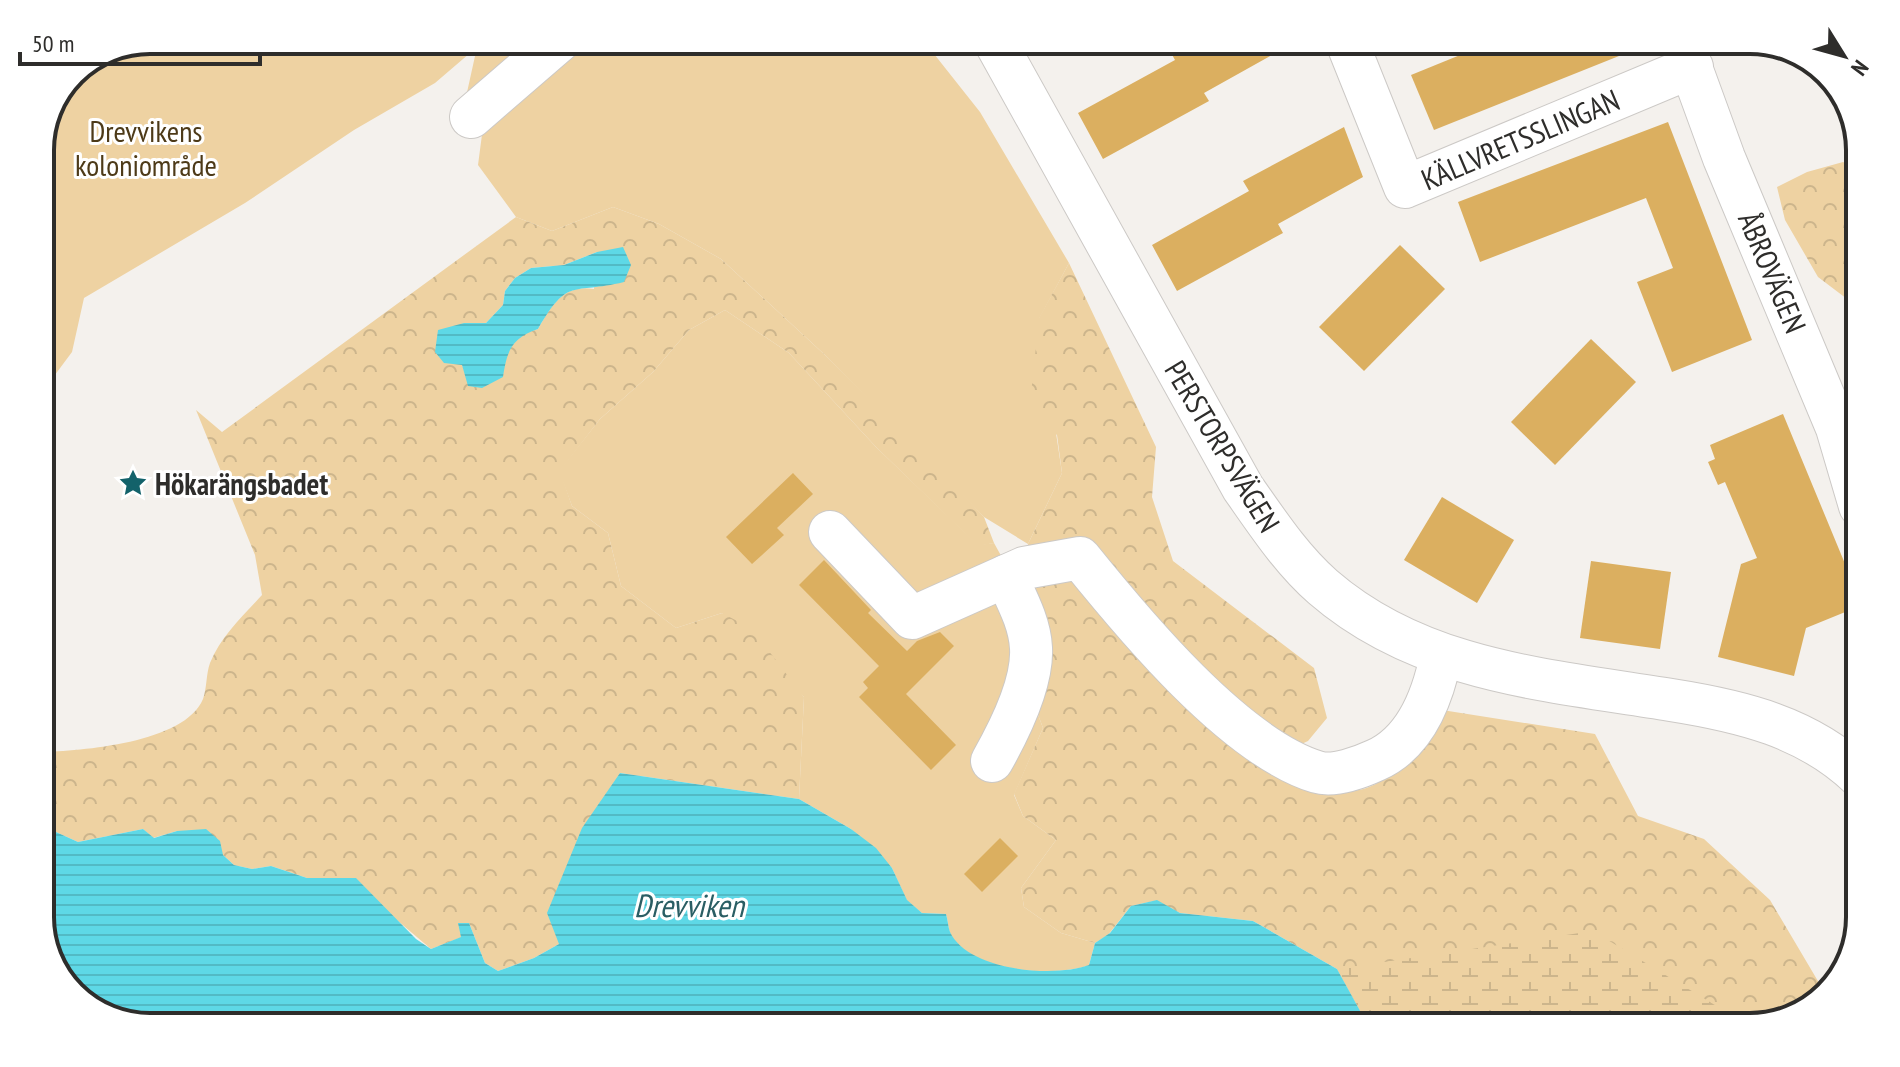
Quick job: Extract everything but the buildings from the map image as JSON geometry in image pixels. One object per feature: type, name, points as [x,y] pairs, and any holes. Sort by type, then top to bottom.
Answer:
[{"type":"street","points":[[471,117],[544,54]]},
{"type":"street","name":"PERSTORPSVÄGEN","points":[[1002,54],[1243,488],[1281,542],[1321,585],[1350,609],[1387,632],[1441,656],[1515,676],[1703,705],[1752,716],[1796,732],[1826,748],[1846,765]]},
{"type":"street","name":"KÄLLVRETSSLINGAN","points":[[1352,54],[1405,187],[1687,54]]},
{"type":"street","name":"ÅBROVÄGEN","points":[[1687,54],[1724,158],[1837,428],[1846,459]]},
{"type":"street","points":[[830,532],[912,618],[1024,568],[1071,563],[1080,558],[1125,614],[1223,712],[1276,753],[1320,773],[1359,768],[1387,755],[1425,710],[1441,656]]},
{"type":"street","points":[[992,761],[1012,726],[1032,649],[1026,622],[1006,576]]},
{"type":"green space","name":"Drevvikens koloniområde","points":[[150,54],[469,54],[435,83],[354,130],[245,203],[84,298],[72,352],[54,376],[54,144],[61,113],[70,97],[97,70],[113,61]]},
{"type":"green space","points":[[475,54],[934,54],[980,112],[1069,263],[1039,319],[1062,473],[1028,544],[984,517],[825,355],[721,259],[659,224],[613,207],[552,231],[516,217],[478,165],[483,127],[464,106]]},
{"type":"green space","points":[[1846,163],[1846,298],[1818,277],[1785,220],[1777,187],[1807,172]]},
{"type":"green space","points":[[613,207],[659,224],[721,259],[825,355],[944,474],[984,517],[994,543],[978,546],[876,447],[789,353],[725,310],[689,330],[653,372],[600,419],[560,471],[572,506],[608,533],[621,586],[676,628],[722,613],[752,629],[804,697],[799,799],[620,773],[559,944],[534,958],[498,971],[485,963],[469,923],[462,937],[431,949],[398,921],[329,879],[307,878],[271,866],[252,869],[234,865],[223,855],[177,831],[153,838],[143,829],[78,842],[54,832],[54,751],[130,742],[176,726],[193,714],[203,699],[209,667],[220,644],[262,595],[255,555],[196,410],[222,432],[516,217],[552,231]],"holes":[[[597,252],[594,289],[583,288],[560,298],[538,329],[519,335],[507,350],[465,372],[462,365],[464,323],[486,323],[503,305],[505,291],[515,278],[531,268],[564,265]]]},
{"type":"green space","points":[[1069,263],[1156,447],[1152,497],[1173,561],[1314,668],[1327,718],[1308,741],[1271,758],[1322,785],[1339,790],[1356,790],[1372,786],[1400,765],[1442,710],[1595,734],[1638,816],[1704,839],[1770,900],[1818,985],[1787,1006],[1750,1013],[1361,1013],[1337,969],[1253,921],[1180,913],[1154,901],[1131,906],[1108,935],[1095,943],[1061,933],[1024,907],[1021,888],[1056,840],[1023,816],[1014,794],[1043,728],[1034,704],[1026,568],[1028,544],[1062,473],[1057,435],[1029,413],[1039,318]]},
{"type":"green space","points":[[725,310],[789,353],[876,447],[978,545],[994,543],[1029,606],[1034,704],[1043,728],[1014,795],[1023,816],[1056,840],[1021,888],[1024,907],[1061,933],[1095,943],[1089,965],[1035,971],[993,964],[960,946],[950,933],[946,914],[922,913],[907,901],[892,868],[851,829],[799,799],[804,697],[722,613],[676,628],[621,586],[608,533],[572,506],[559,471],[600,419],[653,372],[689,330]]},
{"type":"green space","points":[[1593,931],[1728,1013],[1361,1013],[1337,969]]},
{"type":"water","points":[[623,247],[631,265],[624,282],[565,294],[548,312],[538,329],[522,336],[512,346],[503,377],[482,388],[468,386],[462,365],[444,363],[435,352],[438,330],[464,323],[486,323],[503,305],[505,291],[515,278],[531,268],[564,265],[597,252]]},
{"type":"water","name":"Drevviken","points":[[620,773],[799,799],[851,829],[876,848],[892,868],[907,900],[922,913],[946,914],[950,932],[960,945],[993,963],[1035,971],[1089,965],[1095,943],[1110,933],[1131,906],[1157,900],[1180,913],[1253,921],[1337,969],[1361,1013],[150,1013],[113,1006],[92,993],[67,965],[57,942],[54,923],[54,832],[78,842],[143,829],[154,838],[177,831],[206,829],[220,841],[223,855],[234,865],[252,869],[271,866],[307,878],[356,878],[416,939],[431,949],[461,937],[458,923],[469,923],[485,963],[498,971],[534,958],[559,944],[547,913],[582,828]]},
{"type":"place","name":"Hökarängsbadet","points":[[133,483]]}]
